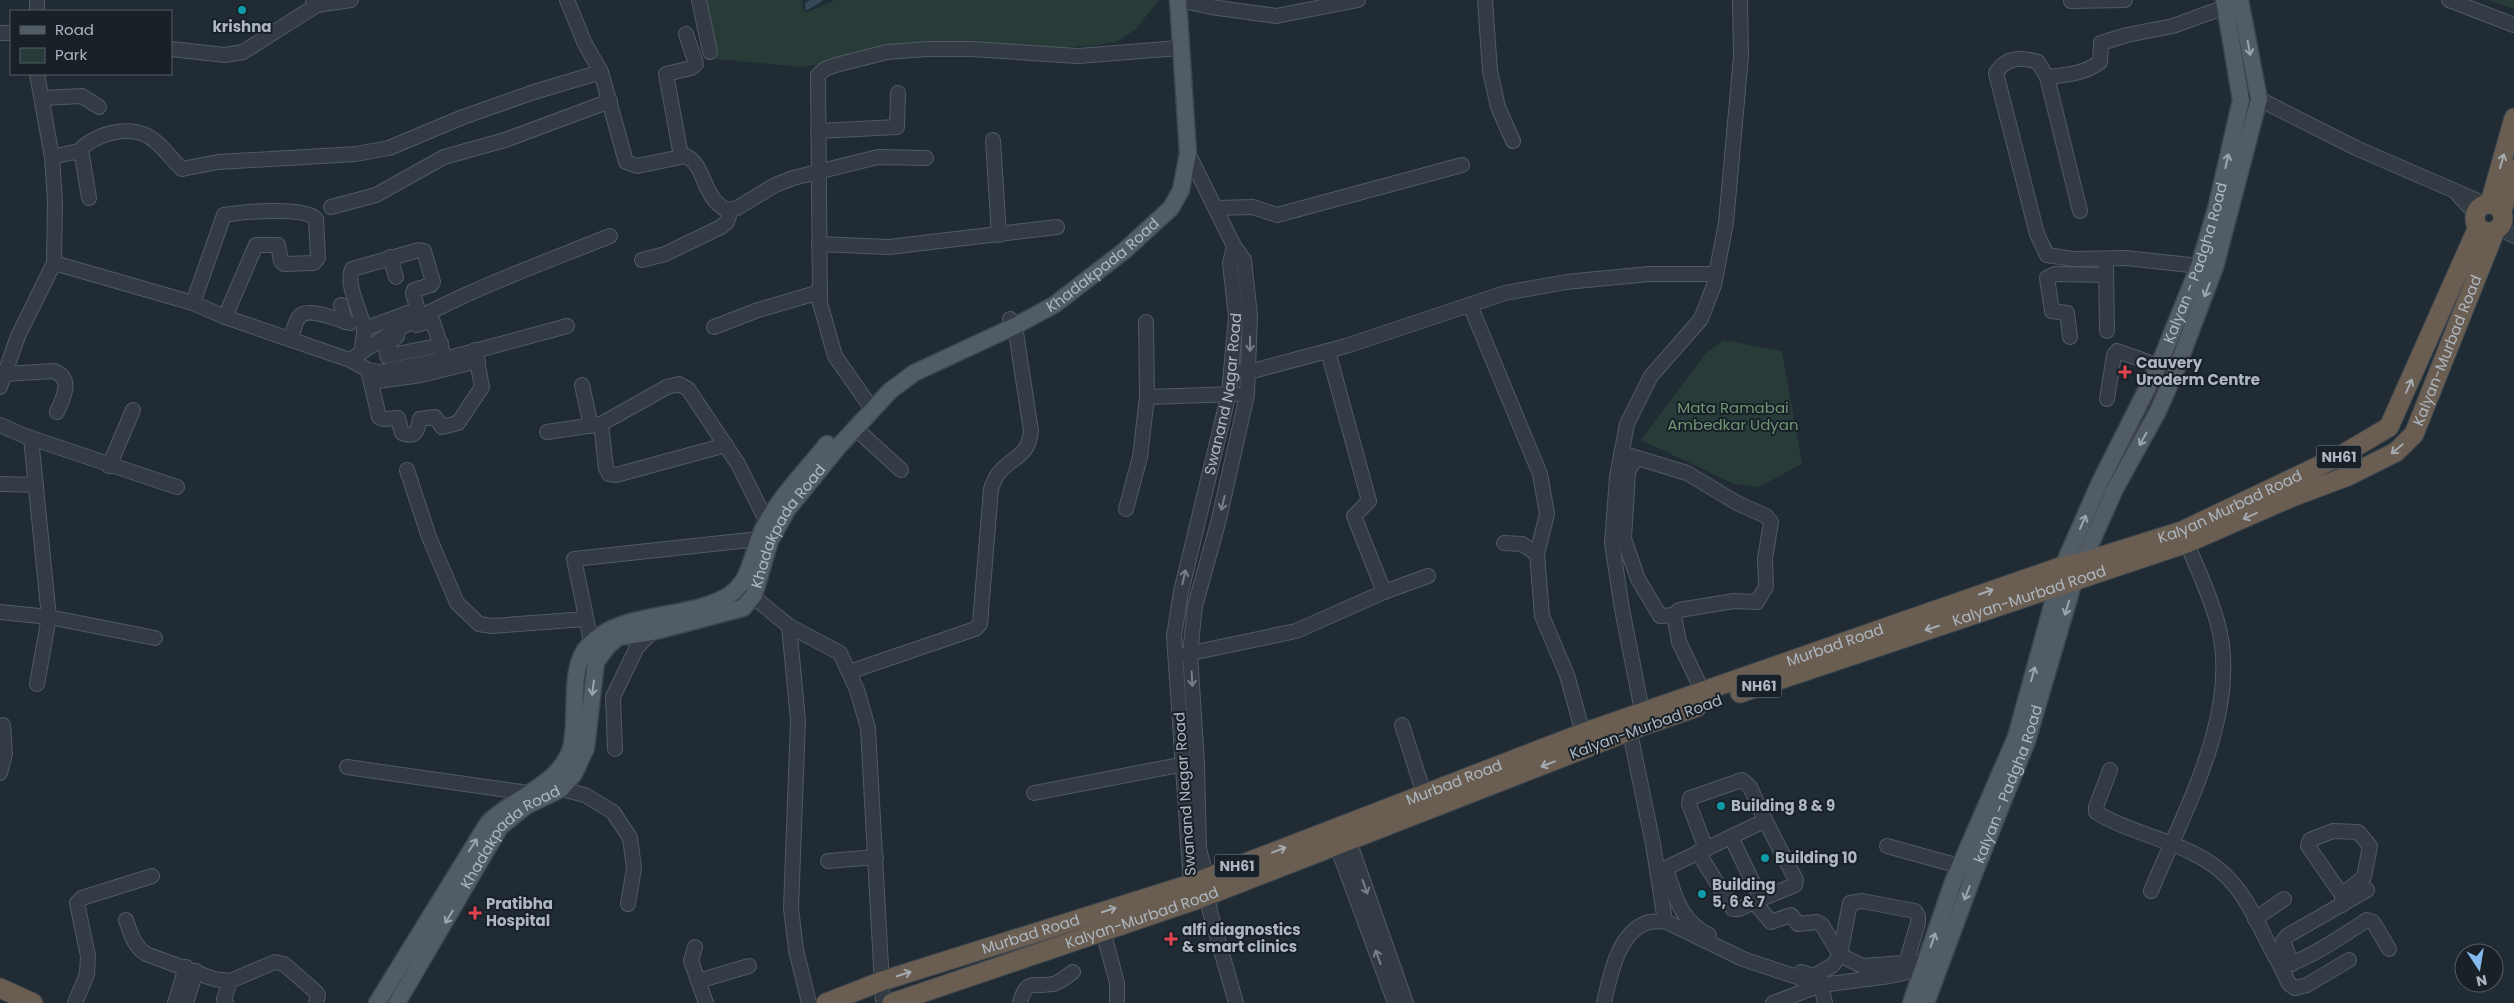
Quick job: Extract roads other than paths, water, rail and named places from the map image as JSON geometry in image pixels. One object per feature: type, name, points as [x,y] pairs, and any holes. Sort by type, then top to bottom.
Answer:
[{"type":"highway","name":"Kalyan Murbad Road","points":[[2083,562],[2185,537],[2340,456],[2389,427],[2495,220],[2514,118]]},
{"type":"highway","name":"NH61","points":[[2495,220],[2514,169]]},
{"type":"highway","name":"Kalyan-Murbad Road","points":[[892,1003],[1103,931],[1203,893],[1343,844],[1487,779],[1636,721],[1820,658],[2056,586],[2069,574],[2185,537]]},
{"type":"highway","name":"Murbad Road","points":[[826,1003],[882,982],[1203,893],[1424,794],[1487,779],[1583,733],[1636,721],[1703,692],[1820,658],[2069,574],[2083,562]]},
{"type":"highway","points":[[4,994],[33,1003]]},
{"type":"main road","name":"Swanand Nagar Road","points":[[1179,0],[1180,48],[1188,153]]},
{"type":"main road","name":"Kalyan - Padgha Road","points":[[2083,562],[2108,485],[2157,413],[2175,373],[2259,99],[2240,0]]},
{"type":"main road","name":"Kalyan - Padgha Road","points":[[2069,574],[2159,365],[2207,267],[2216,209],[2241,100],[2224,3]]},
{"type":"main road","points":[[1178,195],[1188,153]]},
{"type":"main road","name":"Khadakpada Road","points":[[747,591],[759,539],[772,525],[796,490],[868,405],[910,368],[1012,322],[1051,301],[1118,247],[1167,202],[1178,195]]},
{"type":"main road","name":"Khadakpada Road","points":[[823,458],[855,428],[868,405]]},
{"type":"main road","name":"Khadakpada Road","points":[[380,998],[402,961],[500,827],[515,813],[561,789],[574,774],[586,748],[596,662],[601,653],[618,637],[689,612],[724,605],[747,591],[770,541],[772,525]]},
{"type":"main road","name":"kalyan - Padgha Road","points":[[1926,1003],[1929,965],[2021,739],[2069,574]]},
{"type":"main road","points":[[2021,739],[2056,586]]},
{"type":"main road","name":"Khadakpada Road","points":[[397,1002],[466,872],[488,823],[500,810],[551,777],[571,748],[578,667],[585,648],[614,627],[655,624]]},
{"type":"main road","points":[[1911,1003],[1929,965]]},
{"type":"main road","points":[[380,998],[397,1002]]},
{"type":"street","points":[[172,49],[224,56],[243,52],[315,3],[351,0]]},
{"type":"street","points":[[567,0],[600,72],[610,101],[626,162],[637,166],[682,156],[692,159],[697,164],[708,193],[721,207],[731,210]]},
{"type":"street","points":[[699,0],[710,52]]},
{"type":"street","points":[[1179,0],[1211,7],[1276,16],[1353,0]]},
{"type":"street","points":[[1484,0],[1490,70],[1496,98],[1513,141]]},
{"type":"street","points":[[1740,0],[1741,56],[1726,223],[1716,274],[1701,319],[1651,376],[1627,424],[1616,477],[1612,543],[1653,844],[1677,904],[1695,926],[1705,933],[1745,951],[1814,976],[1834,965],[1840,955],[1850,903],[1862,900],[1915,911],[1918,916],[1918,923],[1906,963]]},
{"type":"street","points":[[2071,1],[2125,0]]},
{"type":"street","points":[[2449,0],[2514,25]]},
{"type":"street","points":[[2047,76],[2073,74],[2094,67],[2100,62],[2101,43],[2127,35],[2173,26],[2224,3]]},
{"type":"street","points":[[682,156],[666,74],[691,68],[696,64],[686,34]]},
{"type":"street","points":[[868,405],[835,356],[820,303],[818,76],[825,69],[836,65],[887,52],[971,49],[1078,56],[1180,48]]},
{"type":"street","points":[[2070,337],[2068,313],[2052,311],[2050,307],[2047,278],[2050,276],[2047,255],[2038,234],[1996,73],[2000,66],[2012,60],[2024,58],[2038,62],[2047,76],[2080,212]]},
{"type":"street","points":[[52,157],[77,152],[90,140],[121,131],[150,138],[182,169],[218,162],[356,154],[389,148],[481,110],[600,72]]},
{"type":"street","points":[[37,75],[52,157],[55,200],[54,263],[18,336],[2,380],[54,371],[59,373],[64,378],[66,390],[57,412]]},
{"type":"street","points":[[818,131],[898,127],[898,93]]},
{"type":"street","points":[[42,98],[82,96],[99,107]]},
{"type":"street","points":[[2241,100],[2259,99],[2356,148],[2455,192],[2495,220]]},
{"type":"street","points":[[331,207],[376,195],[444,157],[506,140],[610,101]]},
{"type":"street","points":[[993,140],[999,235]]},
{"type":"street","points":[[77,152],[82,155],[85,165],[89,198]]},
{"type":"street","name":"Swanand Nagar Road","points":[[1188,153],[1234,246],[1230,263],[1238,282],[1250,372],[1247,395],[1218,523],[1195,606],[1190,654],[1183,764],[1203,893]]},
{"type":"street","points":[[642,260],[665,254],[721,227],[727,222],[731,210],[774,185],[878,157],[926,158]]},
{"type":"street","points":[[1216,208],[1253,207],[1277,215],[1462,165]]},
{"type":"street","points":[[1178,195],[1207,189]]},
{"type":"street","points":[[193,303],[224,215],[298,212],[312,214],[316,218],[318,258],[314,263],[284,264],[278,245],[256,245],[225,317]]},
{"type":"street","points":[[819,244],[889,247],[1057,227]]},
{"type":"street","points":[[355,357],[408,324],[464,295],[610,236]]},
{"type":"street","points":[[355,357],[364,329],[350,272],[352,269],[390,257],[419,250],[424,251],[433,282],[431,285],[414,290],[416,310],[364,329]]},
{"type":"street","points":[[2047,255],[2073,259],[2126,258],[2207,267]]},
{"type":"street","points":[[390,257],[396,277]]},
{"type":"street","points":[[2106,259],[2107,331]]},
{"type":"street","points":[[54,263],[193,303],[225,317],[291,339],[355,357],[379,377],[453,365],[567,326]]},
{"type":"street","points":[[1232,370],[1250,372],[1328,351],[1505,293],[1566,282],[1649,274],[1716,274]]},
{"type":"street","points":[[2050,276],[2106,275]]},
{"type":"street","points":[[714,327],[758,310],[820,292]]},
{"type":"street","points":[[291,339],[300,316],[304,313],[316,313],[348,322],[341,305]]},
{"type":"street","points":[[1470,305],[1540,474],[1547,514],[1536,554],[1542,616],[1566,675],[1583,733]]},
{"type":"street","name":"Swanand Nagar Road","points":[[1203,893],[1198,849],[1198,762],[1187,722],[1174,636],[1179,603],[1229,393],[1243,317]]},
{"type":"street","points":[[453,365],[441,343],[433,322],[430,321],[411,327],[388,343],[387,356],[379,377],[379,416],[384,419],[398,418],[402,433],[405,435],[417,432],[420,419],[435,417],[442,427],[458,423],[482,387],[477,356]]},
{"type":"street","points":[[849,672],[975,629],[980,624],[991,489],[997,475],[1025,451],[1030,444],[1028,413],[1012,322]]},
{"type":"street","points":[[1126,509],[1140,456],[1146,396],[1146,322]]},
{"type":"street","points":[[387,356],[437,346],[441,343]]},
{"type":"street","points":[[1328,351],[1369,501],[1354,516],[1384,592]]},
{"type":"street","points":[[2107,398],[2114,355],[2117,351],[2159,365],[2175,373]]},
{"type":"street","points":[[582,384],[596,425],[609,474],[616,475],[726,445]]},
{"type":"street","points":[[547,432],[596,425],[667,387],[679,384],[688,389],[726,445],[772,525]]},
{"type":"street","points":[[1146,396],[1229,393],[1247,395]]},
{"type":"street","points":[[109,466],[133,410]]},
{"type":"street","points":[[0,425],[109,466],[177,487]]},
{"type":"street","points":[[855,428],[901,470]]},
{"type":"street","points":[[31,438],[49,618],[37,684]]},
{"type":"street","points":[[1621,453],[1636,459],[1687,472],[1737,503],[1766,516],[1771,522],[1765,559],[1766,586],[1757,602],[1734,601],[1679,610],[1674,615],[1660,616],[1638,579],[1624,539],[1628,472],[1636,459]]},
{"type":"street","points":[[407,470],[429,537],[457,603],[469,616],[479,624],[492,626],[586,619]]},
{"type":"street","points":[[0,484],[36,485]]},
{"type":"street","points":[[2151,891],[2210,748],[2222,698],[2221,643],[2217,621],[2185,537]]},
{"type":"street","points":[[596,662],[590,643],[574,558],[759,539]]},
{"type":"street","points":[[1504,543],[1522,544],[1536,554]]},
{"type":"street","points":[[1176,655],[1190,654],[1296,631],[1384,592],[1428,576]]},
{"type":"street","points":[[747,591],[789,626],[840,653],[857,690],[868,728],[883,1003]]},
{"type":"street","points":[[1179,603],[1195,606]]},
{"type":"street","points":[[0,612],[49,618],[154,638]]},
{"type":"street","points":[[1674,615],[1679,642],[1703,692]]},
{"type":"street","points":[[615,749],[613,697],[637,647],[655,624]]},
{"type":"street","points":[[789,626],[798,720],[791,908],[796,950],[809,1003]]},
{"type":"street","points":[[0,773],[5,754],[3,725]]},
{"type":"street","points":[[1402,725],[1424,794]]},
{"type":"street","points":[[1034,793],[1198,762]]},
{"type":"street","points":[[347,767],[528,793],[561,789],[585,795],[613,812],[630,838],[634,868],[628,904]]},
{"type":"street","points":[[2110,770],[2096,807],[2096,812],[2171,843],[2215,866],[2244,897],[2267,943],[2286,965]]},
{"type":"street","points":[[1742,780],[1750,787],[1766,822],[1796,880],[1795,885],[1758,901],[1733,909],[1702,850],[1689,804],[1690,798],[1742,780]]},
{"type":"street","points":[[1661,868],[1766,822]]},
{"type":"street","points":[[2267,943],[2283,940],[2342,900],[2364,877],[2370,846],[2358,832],[2333,832],[2310,840],[2308,846],[2342,900]]},
{"type":"street","points":[[1731,836],[1758,901],[1771,922],[1791,916],[1798,924],[1817,922],[1822,925],[1840,955],[1862,966],[1906,963],[1929,965]]},
{"type":"street","points":[[1343,844],[1400,1000]]},
{"type":"street","points":[[1887,846],[1968,868]]},
{"type":"street","points":[[828,861],[876,857]]},
{"type":"street","points":[[1661,868],[1665,922]]},
{"type":"street","points":[[74,1003],[87,974],[88,965],[77,902],[82,898],[152,876]]},
{"type":"street","points":[[2342,900],[2367,890]]},
{"type":"street","points":[[1203,893],[1236,1003]]},
{"type":"street","points":[[2255,919],[2284,898]]},
{"type":"street","points":[[126,920],[138,948],[146,954],[214,979],[230,981],[275,962],[284,964],[316,992],[318,995],[316,1003]]},
{"type":"street","points":[[2286,965],[2368,920],[2373,922],[2389,948]]},
{"type":"street","points":[[1604,1003],[1621,945],[1631,933],[1649,922],[1665,922],[1742,959],[1821,984]]},
{"type":"street","points":[[1103,931],[1117,983],[1117,1003]]},
{"type":"street","points":[[2283,940],[2289,984],[2294,988],[2307,985],[2349,960]]},
{"type":"street","points":[[695,947],[691,961],[706,1003]]},
{"type":"street","points":[[1773,1003],[1821,984],[1890,976],[1929,965]]},
{"type":"street","points":[[698,981],[749,966]]},
{"type":"street","points":[[175,1003],[191,969]]},
{"type":"street","points":[[186,1003],[191,969]]},
{"type":"street","points":[[1020,1003],[1026,988],[1031,984],[1054,984],[1073,972]]},
{"type":"street","points":[[226,1003],[224,999],[230,981]]},
{"type":"street","points":[[1821,984],[1825,1003]]},
{"type":"water","points":[[810,0],[824,0],[806,11],[805,3]]},
{"type":"place","name":"krishna","points":[[242,10]]},
{"type":"place","name":"Cauvery Uroderm Centre","points":[[2125,372]]},
{"type":"place","name":"Building 8 & 9","points":[[1721,806]]},
{"type":"place","name":"Building 10","points":[[1765,858]]},
{"type":"place","name":"Building 5, 6 & 7","points":[[1702,894]]},
{"type":"place","name":"Pratibha Hospital","points":[[475,913]]},
{"type":"place","name":"alfi diagnostics & smart clinics","points":[[1171,939]]},
{"type":"park label","name":"Mata Ramabai Ambedkar Udyan","points":[[1733,416]]}]
